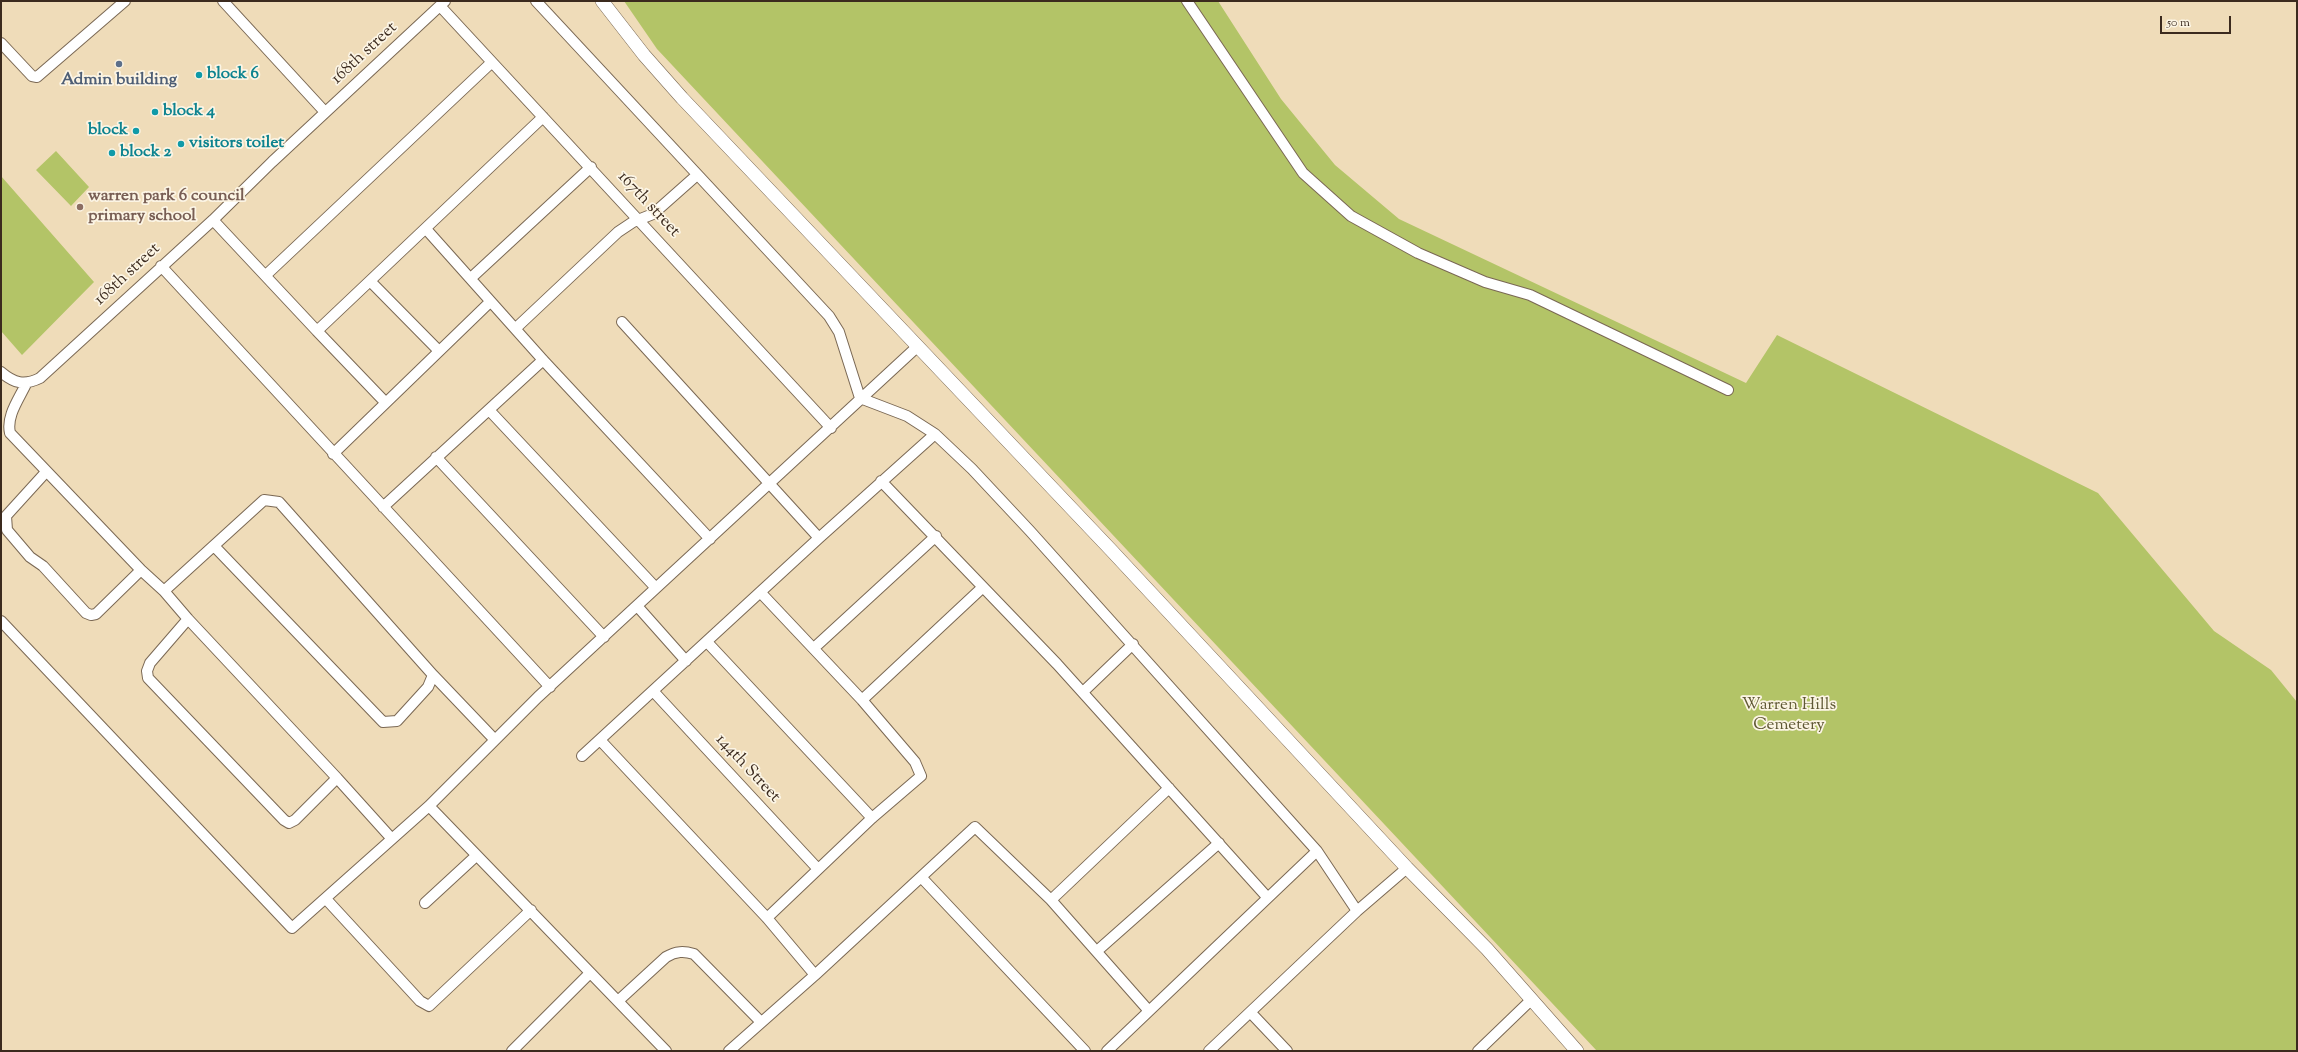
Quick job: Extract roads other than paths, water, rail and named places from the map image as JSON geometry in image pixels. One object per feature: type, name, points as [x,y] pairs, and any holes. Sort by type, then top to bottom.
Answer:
[{"type":"street","points":[[223,1],[325,112]]},
{"type":"street","points":[[536,1],[835,325],[847,354],[860,398]]},
{"type":"street","points":[[602,1],[655,68],[918,346],[1407,868],[1487,949],[1577,1051]]},
{"type":"street","points":[[1187,1],[1303,173],[1351,216],[1418,253],[1485,282],[1530,295],[1728,390]]},
{"type":"street","points":[[1,42],[32,76],[37,77],[123,2]]},
{"type":"street","name":"168th street","points":[[26,384],[40,378],[213,220],[325,112],[442,4]]},
{"type":"street","name":"167th street","points":[[442,4],[491,63],[591,167],[831,428]]},
{"type":"street","points":[[266,275],[491,63]]},
{"type":"street","points":[[317,331],[543,117]]},
{"type":"street","points":[[471,278],[591,167]]},
{"type":"street","points":[[516,328],[618,232],[660,209],[697,175]]},
{"type":"street","points":[[213,220],[385,402]]},
{"type":"street","points":[[426,229],[543,360],[710,539]]},
{"type":"street","points":[[161,266],[333,454],[550,687]]},
{"type":"street","points":[[370,282],[439,351]]},
{"type":"street","points":[[333,454],[490,302]]},
{"type":"street","points":[[622,322],[819,538]]},
{"type":"street","points":[[1,621],[292,928],[429,806],[550,687],[831,428],[860,398],[918,346]]},
{"type":"street","points":[[383,507],[543,360]]},
{"type":"street","points":[[1,372],[12,380],[26,384],[8,424],[10,433],[141,570],[164,591],[188,620],[337,778],[392,839]]},
{"type":"street","points":[[860,398],[907,416],[935,434],[972,469],[1133,644],[1317,851],[1357,911]]},
{"type":"street","points":[[489,410],[656,588]]},
{"type":"street","points":[[582,756],[761,593],[881,481],[935,434]]},
{"type":"street","points":[[436,457],[604,637]]},
{"type":"street","points":[[46,472],[6,516],[7,530],[30,557],[43,566],[86,613],[91,615],[96,614],[141,570]]},
{"type":"street","points":[[881,481],[936,536],[982,587],[1083,692],[1267,897]]},
{"type":"street","points":[[164,591],[264,500],[279,502],[433,675],[495,740]]},
{"type":"street","points":[[814,648],[936,536]]},
{"type":"street","points":[[214,546],[383,722],[396,721],[428,687],[433,675]]},
{"type":"street","points":[[862,700],[982,587]]},
{"type":"street","points":[[761,593],[862,700],[915,762],[922,776],[872,818],[767,918]]},
{"type":"street","points":[[638,607],[686,661]]},
{"type":"street","points":[[188,620],[150,663],[147,670],[148,678],[284,820],[289,823],[295,820],[337,778]]},
{"type":"street","points":[[707,642],[872,818]]},
{"type":"street","points":[[1083,692],[1133,644]]},
{"type":"street","name":"144th Street","points":[[652,691],[818,869]]},
{"type":"street","points":[[600,740],[767,918],[815,975]]},
{"type":"street","points":[[1051,900],[1169,788]]},
{"type":"street","points":[[429,806],[666,1051]]},
{"type":"street","points":[[729,1051],[815,975],[975,827],[1051,900],[1149,1011]]},
{"type":"street","points":[[1097,951],[1219,843]]},
{"type":"street","points":[[1107,1051],[1317,851]]},
{"type":"street","points":[[425,903],[476,856]]},
{"type":"street","points":[[1209,1051],[1251,1013],[1357,911],[1407,868]]},
{"type":"street","points":[[922,877],[1085,1051]]},
{"type":"street","points":[[326,899],[420,1001],[429,1006],[531,910]]},
{"type":"street","points":[[618,1001],[666,957],[672,953],[685,951],[694,954],[761,1022]]},
{"type":"street","points":[[512,1051],[590,974]]},
{"type":"street","points":[[1478,1051],[1531,1000]]},
{"type":"street","points":[[1251,1013],[1286,1051]]},
{"type":"place","name":"Admin building","points":[[119,64]]},
{"type":"place","name":"block 6","points":[[199,75]]},
{"type":"place","name":"block 4","points":[[155,112]]},
{"type":"place","name":"block","points":[[136,131]]},
{"type":"place","name":"visitors toilet","points":[[181,144]]},
{"type":"place","name":"block 2","points":[[112,153]]},
{"type":"place","name":"warren park 6 council primary school","points":[[80,207]]},
{"type":"park label","name":"Warren Hills Cemetery","points":[[1789,716]]}]
